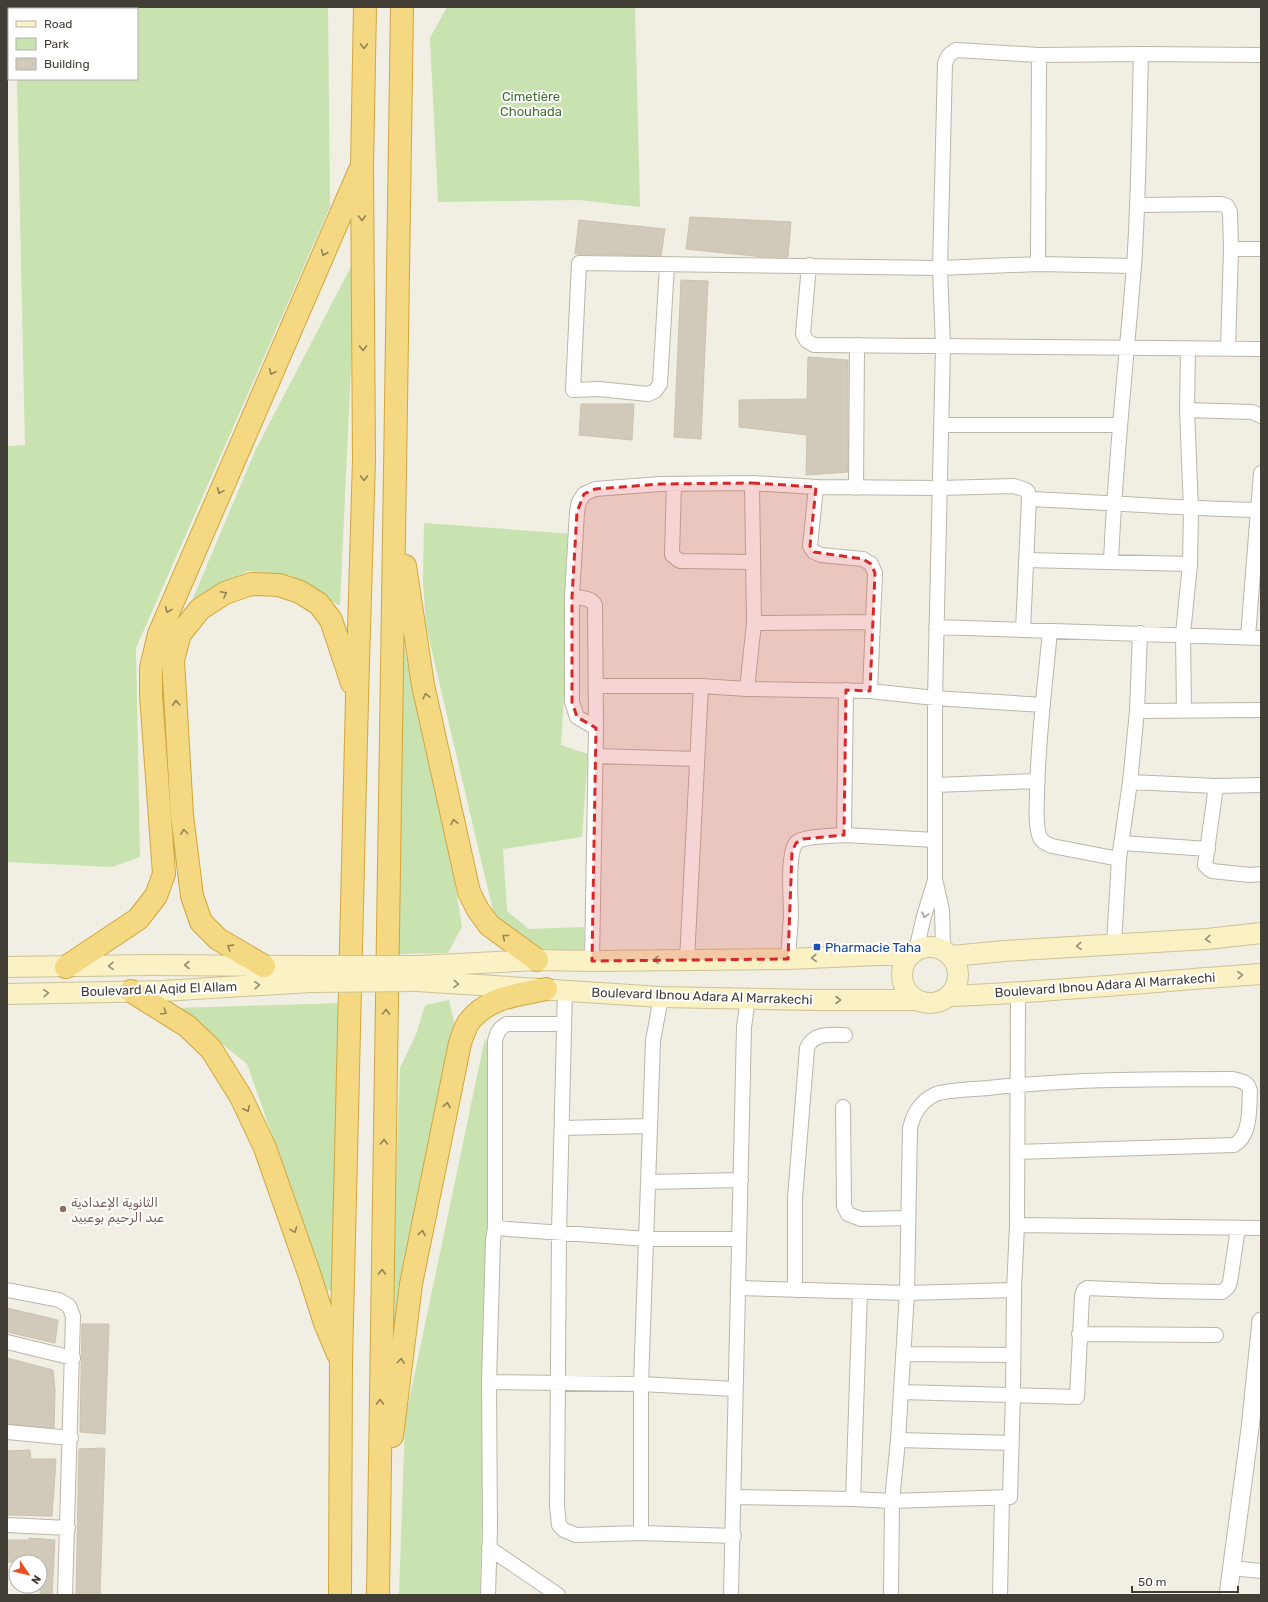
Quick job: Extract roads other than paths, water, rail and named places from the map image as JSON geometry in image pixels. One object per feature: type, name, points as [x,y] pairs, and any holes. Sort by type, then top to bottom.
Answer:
[{"type":"highway","points":[[340,1595],[341,1362],[364,459],[362,166],[365,7]]},
{"type":"highway","points":[[378,1595],[402,7]]},
{"type":"highway","points":[[66,967],[138,919],[156,896],[164,874],[151,695],[151,668],[159,634],[362,166]]},
{"type":"highway","points":[[396,466],[405,575],[422,677],[469,892],[478,910],[489,925],[537,960]]},
{"type":"highway","points":[[264,966],[218,939],[201,922],[192,896],[182,815],[173,660],[180,634],[200,609],[225,593],[251,584],[279,585],[300,592],[319,604],[330,620],[341,648],[357,698]]},
{"type":"highway","points":[[378,1538],[387,1486],[389,1455],[411,1284],[460,1043],[468,1024],[484,1007],[505,997],[555,990]]},
{"type":"highway","points":[[131,991],[187,1026],[211,1049],[241,1097],[265,1148],[325,1323],[341,1362]]},
{"type":"main road","points":[[311,974],[419,974],[537,960],[592,961],[788,959],[912,952],[924,947],[934,946],[948,953],[1004,951],[1207,939],[1261,933]]},
{"type":"main road","points":[[912,952],[903,964],[901,974],[903,984],[908,993],[916,1000],[924,1003],[942,1001],[950,996],[956,987],[959,976],[957,966],[948,953]]},
{"type":"main road","name":"Boulevard Al Aqid El Allam","points":[[7,967],[150,965],[264,966],[311,974]]},
{"type":"main road","name":"Boulevard Al Aqid El Allam","points":[[7,994],[170,990],[311,974]]},
{"type":"main road","name":"Boulevard Ibnou Adara Al Marrakechi","points":[[419,974],[555,990],[661,998],[916,1000]]},
{"type":"main road","name":"Boulevard Ibnou Adara Al Marrakechi","points":[[950,996],[1261,974]]},
{"type":"street","points":[[948,953],[942,910],[935,879],[936,627],[943,347],[940,268],[945,63],[949,55],[956,50],[1039,55],[1261,55]]},
{"type":"street","points":[[1112,562],[1113,502],[1138,205],[1141,54]]},
{"type":"street","points":[[1038,264],[1039,55]]},
{"type":"street","points":[[1138,205],[1221,204],[1227,206],[1230,212],[1231,249],[1228,348]]},
{"type":"street","points":[[1231,249],[1261,249]]},
{"type":"street","points":[[667,265],[660,384],[655,391],[648,394],[599,389],[573,390],[578,263],[940,268],[1038,264],[1134,266]]},
{"type":"street","points":[[809,265],[803,334],[807,341],[814,345],[1261,349]]},
{"type":"street","points":[[856,345],[856,488]]},
{"type":"street","points":[[1184,711],[1183,634],[1190,564],[1191,509],[1187,410],[1188,348]]},
{"type":"street","points":[[1187,410],[1252,412],[1261,416]]},
{"type":"street","points":[[940,425],[1120,425]]},
{"type":"street","points":[[936,627],[1183,634],[1254,638],[1258,510],[1261,473]]},
{"type":"street","points":[[747,689],[754,623],[752,483]]},
{"type":"street","points":[[596,728],[577,717],[572,702],[572,597],[577,512],[579,502],[584,494],[595,489],[674,484],[752,483],[856,488],[1014,486],[1026,490],[1028,492],[1029,499],[1022,630]]},
{"type":"street","points":[[674,484],[672,555],[675,558],[680,561],[753,562]]},
{"type":"street","points":[[816,487],[810,546],[814,552],[821,555],[864,559],[871,564],[875,573],[870,691]]},
{"type":"street","points":[[1029,499],[1113,502],[1191,509],[1258,510]]},
{"type":"street","points":[[1026,560],[1190,564]]},
{"type":"street","points":[[572,597],[590,599],[595,605],[596,728],[592,961]]},
{"type":"street","points":[[754,623],[873,622]]},
{"type":"street","points":[[1050,631],[1038,781],[1037,827],[1039,837],[1044,843],[1064,849],[1119,859]]},
{"type":"street","points":[[1114,944],[1119,859],[1130,782],[1137,711],[1140,633]]},
{"type":"street","points":[[596,686],[701,686],[747,689],[870,691],[935,698],[1043,705]]},
{"type":"street","points":[[687,960],[701,686]]},
{"type":"street","points":[[844,835],[846,690]]},
{"type":"street","points":[[1137,711],[1261,710]]},
{"type":"street","points":[[595,756],[697,759]]},
{"type":"street","points":[[936,785],[1038,781]]},
{"type":"street","points":[[1130,782],[1216,786],[1261,785]]},
{"type":"street","points":[[1216,786],[1205,865],[1209,869],[1250,875],[1261,874]]},
{"type":"street","points":[[788,959],[791,916],[792,852],[796,843],[803,839],[844,835],[935,840]]},
{"type":"street","points":[[1122,843],[1208,849]]},
{"type":"street","points":[[912,952],[935,879]]},
{"type":"street","points":[[555,990],[564,1024],[557,1506],[559,1525],[564,1530],[576,1536],[641,1533],[734,1536]]},
{"type":"street","points":[[734,1497],[853,1499],[892,1502],[1010,1497],[1014,1290],[1017,1225],[1018,992]]},
{"type":"street","points":[[641,1533],[641,1384],[653,1041],[661,998]]},
{"type":"street","points":[[731,1595],[734,1536],[744,1027],[748,998]]},
{"type":"street","points":[[488,1595],[489,1382],[493,1240],[495,1228],[495,1041],[498,1031],[502,1026],[507,1024],[564,1024]]},
{"type":"street","points":[[794,1290],[795,1198],[807,1048],[814,1038],[821,1035],[845,1035]]},
{"type":"street","points":[[891,1595],[892,1502],[898,1440],[907,1293],[910,1128],[919,1106],[926,1099],[938,1093],[1017,1085],[1142,1079],[1233,1078],[1245,1082],[1250,1092],[1244,1137],[1234,1145],[1017,1152]]},
{"type":"street","points":[[843,1107],[844,1206],[848,1214],[862,1219],[908,1218]]},
{"type":"street","points":[[562,1128],[650,1126]]},
{"type":"street","points":[[648,1182],[741,1180]]},
{"type":"street","points":[[1017,1225],[1261,1228]]},
{"type":"street","points":[[495,1228],[646,1239],[739,1239]]},
{"type":"street","points":[[901,1392],[1076,1397],[1082,1296],[1084,1290],[1087,1288],[1222,1292],[1226,1289],[1230,1282],[1238,1228]]},
{"type":"street","points":[[738,1288],[907,1293],[1014,1290]]},
{"type":"street","points":[[7,1290],[59,1300],[69,1306],[74,1316],[65,1595]]},
{"type":"street","points":[[853,1499],[860,1292]]},
{"type":"street","points":[[1228,1595],[1231,1568],[1256,1430],[1261,1321]]},
{"type":"street","points":[[1080,1334],[1216,1335]]},
{"type":"street","points":[[7,1342],[73,1358]]},
{"type":"street","points":[[903,1354],[1013,1355]]},
{"type":"street","points":[[489,1382],[641,1384],[736,1389]]},
{"type":"street","points":[[7,1432],[71,1438]]},
{"type":"street","points":[[898,1440],[1012,1443]]},
{"type":"street","points":[[1000,1595],[1002,1498]]},
{"type":"street","points":[[7,1525],[68,1528]]},
{"type":"street","points":[[489,1548],[558,1595]]},
{"type":"street","points":[[1231,1568],[1261,1571]]},
{"type":"place","name":"Pharmacie Taha","points":[[817,947]]},
{"type":"place","name":"الثانوية الإعدادية عبد الرحيم بوعبيد","points":[[63,1209]]},
{"type":"park label","name":"Cimetière Chouhada","points":[[531,104]]}]
